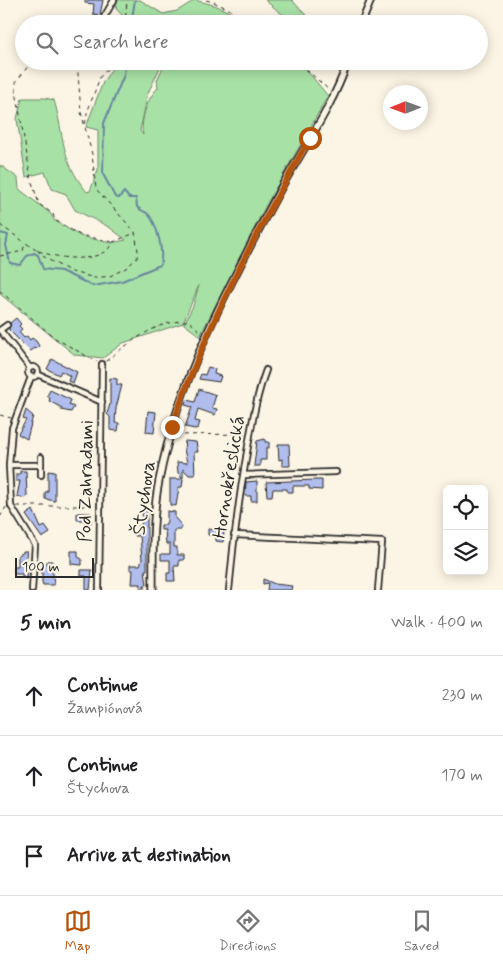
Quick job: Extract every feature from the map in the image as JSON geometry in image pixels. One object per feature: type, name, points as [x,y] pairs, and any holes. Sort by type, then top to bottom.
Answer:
[{"type":"street","points":[[105,15],[114,0]]},
{"type":"street","points":[[365,15],[371,0]]},
{"type":"street","name":"Štychova","points":[[153,590],[155,512],[159,480],[170,434],[188,378],[222,301],[334,95],[344,70]]},
{"type":"street","points":[[7,325],[0,330],[30,368],[35,368],[38,374],[102,402]]},
{"type":"street","name":"Pod Zahradami","points":[[100,590],[102,364]]},
{"type":"street","points":[[30,368],[28,374],[31,377]]},
{"type":"street","name":"Hornokřeslická","points":[[229,590],[234,535],[243,474],[259,388],[266,370]]},
{"type":"street","points":[[32,590],[35,545],[11,506],[9,465],[10,439],[15,419],[31,377],[38,374]]},
{"type":"street","points":[[41,457],[42,475]]},
{"type":"street","points":[[9,465],[41,466]]},
{"type":"street","points":[[243,474],[336,472]]},
{"type":"street","points":[[234,535],[382,542],[378,590]]},
{"type":"path","points":[[127,15],[128,0]]},
{"type":"path","points":[[206,0],[225,5],[237,15]]},
{"type":"path","points":[[25,70],[16,82],[16,91],[31,179],[39,204],[53,214],[55,220],[80,235],[113,242],[135,232]]},
{"type":"path","points":[[0,225],[47,259],[72,272],[95,278],[110,276],[126,268],[137,258],[138,251],[135,232],[96,190],[92,154],[85,127],[78,70]]},
{"type":"path","points":[[85,127],[87,113],[100,77],[107,70]]},
{"type":"path","points":[[307,70],[334,95]]},
{"type":"path","points":[[37,250],[57,257],[78,258],[98,255],[111,247],[113,242]]},
{"type":"path","points":[[0,256],[23,251],[26,243]]},
{"type":"path","points":[[0,292],[54,338],[102,364],[144,334],[183,321],[189,321],[207,336]]},
{"type":"path","points":[[0,415],[15,419]]},
{"type":"path","points":[[170,434],[193,436],[250,434]]},
{"type":"path","points":[[0,517],[7,506],[101,506]]},
{"type":"green space","points":[[117,0],[140,0],[163,14],[177,11],[195,0],[217,6],[235,15],[122,15],[116,9]]},
{"type":"green space","points":[[265,0],[292,0],[306,15],[283,15]]},
{"type":"green space","points":[[111,70],[159,70],[148,93],[140,131],[143,135],[145,110],[158,88],[157,80],[162,70],[306,70],[328,96],[265,207],[200,336],[184,324],[193,306],[199,285],[183,323],[123,343],[103,358],[75,355],[0,294],[0,165],[18,178],[19,189],[50,213],[55,221],[80,236],[111,243],[126,240],[109,227],[75,210],[66,194],[52,189],[45,172],[26,177],[17,119],[22,98],[54,100],[64,148],[72,169],[87,192],[90,191],[98,170],[98,130],[86,127],[103,82]]},
{"type":"building","points":[[85,0],[103,0],[100,15],[93,14],[94,4],[85,3]]},
{"type":"building","points":[[16,318],[21,324],[19,326],[22,329],[19,332],[24,338],[27,336],[30,340],[32,338],[36,341],[39,346],[36,349],[34,348],[30,351],[9,330],[10,323]]},
{"type":"building","points":[[52,359],[77,372],[73,383],[68,381],[70,376],[61,371],[59,375],[47,369]]},
{"type":"building","points":[[208,367],[215,369],[214,374],[221,376],[219,382],[199,379],[201,374],[205,375]]},
{"type":"building","points":[[110,378],[117,379],[117,385],[122,385],[116,408],[115,423],[119,423],[118,431],[110,430],[110,417],[107,414],[110,404]]},
{"type":"building","points":[[199,389],[216,395],[212,408],[217,409],[215,415],[198,409],[195,421],[200,422],[198,428],[185,427],[192,407],[185,405],[187,400],[195,402]]},
{"type":"building","points":[[50,390],[71,400],[69,405],[74,407],[71,412],[61,410],[62,408],[49,401],[50,398],[47,396]]},
{"type":"building","points":[[26,410],[33,416],[27,439],[18,434],[26,420],[23,419]]},
{"type":"building","points":[[148,411],[156,412],[154,433],[146,432]]},
{"type":"building","points":[[265,439],[265,442],[269,442],[269,448],[266,448],[266,460],[260,460],[260,466],[254,466],[257,441]]},
{"type":"building","points":[[185,441],[196,442],[198,452],[194,452],[195,475],[189,475],[183,469],[183,478],[178,473],[177,462],[187,463],[184,449]]},
{"type":"building","points":[[278,444],[289,444],[290,466],[282,466],[282,459],[279,460]]},
{"type":"building","points":[[20,471],[26,471],[27,496],[24,498],[17,496],[20,481],[16,481],[16,474],[20,474]]},
{"type":"building","points":[[48,471],[55,472],[55,501],[45,499],[45,492],[48,492]]},
{"type":"building","points":[[170,479],[183,479],[182,487],[179,487],[176,506],[170,505]]},
{"type":"building","points":[[322,480],[322,490],[309,489],[309,486],[293,486],[293,492],[287,492],[287,489],[273,489],[272,496],[267,496],[266,482]]},
{"type":"building","points":[[257,481],[257,501],[251,501],[251,496],[245,496],[246,482]]},
{"type":"building","points":[[33,510],[41,528],[45,526],[50,533],[42,538],[26,515]]},
{"type":"building","points":[[143,510],[147,510],[147,570],[145,570],[147,585],[144,585],[145,588],[140,588],[141,584],[132,584],[133,570],[130,570],[130,565],[140,565],[142,560],[140,536],[135,536],[134,531],[137,531],[137,526],[141,526]]},
{"type":"building","points":[[167,511],[175,512],[175,518],[181,525],[181,530],[174,530],[174,547],[177,547],[177,555],[184,555],[184,560],[179,560],[179,566],[174,566],[175,581],[167,581],[167,573],[170,573],[170,560],[161,560],[161,554],[170,554],[170,544],[166,544],[165,530],[161,530],[161,525],[165,525],[167,521]]},
{"type":"building","points":[[77,513],[91,513],[91,523],[87,525],[84,520],[77,520]]},
{"type":"building","points":[[208,529],[224,531],[223,542],[216,541],[216,536],[208,535]]},
{"type":"building","points":[[23,551],[27,551],[25,562],[27,579],[22,577],[22,574],[14,574],[14,567],[18,567],[18,555],[23,553]]},
{"type":"building","points":[[71,551],[78,551],[78,557],[82,559],[82,565],[71,564]]},
{"type":"building","points":[[47,561],[52,561],[54,585],[43,585],[42,582],[42,564],[47,564]]},
{"type":"building","points":[[81,570],[92,570],[90,590],[86,590],[86,576],[81,576]]},
{"type":"building","points":[[263,579],[275,584],[292,586],[291,590],[267,590],[268,583],[263,584]]},
{"type":"waterway","points":[[132,15],[135,0]]},
{"type":"waterway","points":[[0,233],[8,235],[6,245],[10,263],[20,265],[27,256],[34,253],[38,255],[43,269],[61,271],[93,286],[122,281],[160,265],[160,245],[157,230],[151,217],[137,207],[136,198],[129,198],[124,192],[119,198],[115,197],[103,174],[104,123],[125,70]]},
{"type":"route","points":[[172,427],[188,378],[222,301],[310,138]]}]
